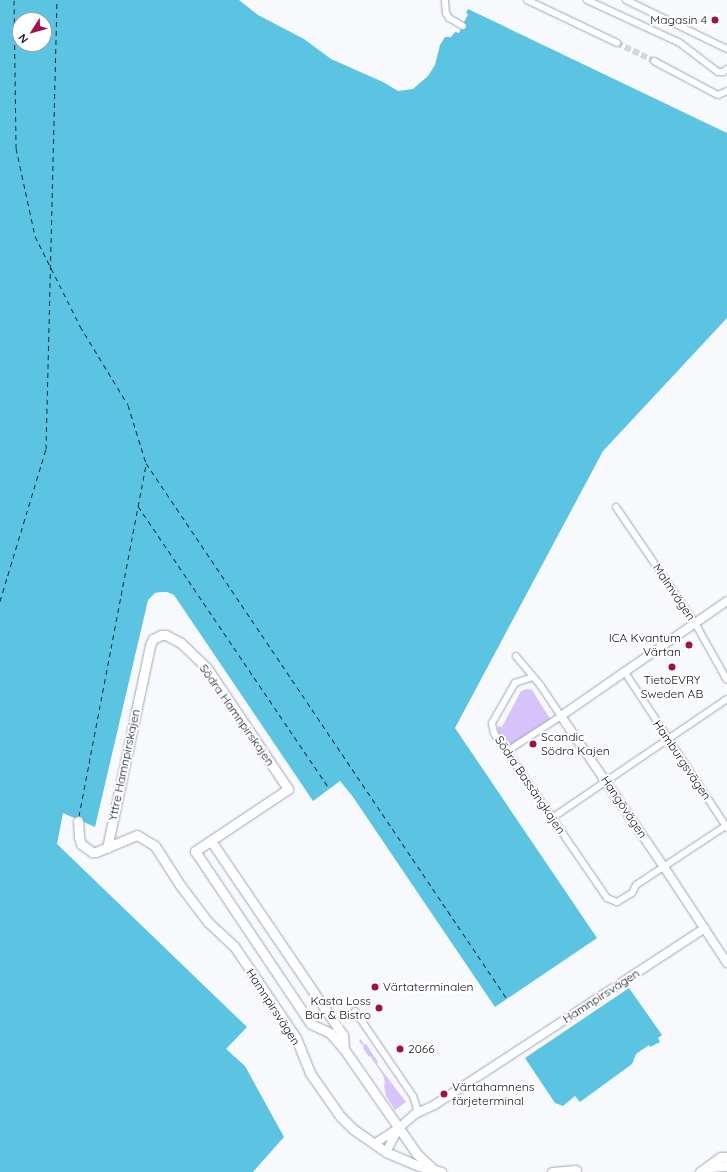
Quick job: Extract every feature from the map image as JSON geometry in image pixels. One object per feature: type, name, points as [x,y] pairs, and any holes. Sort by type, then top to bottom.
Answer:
[{"type":"main road","name":"Södra Hamnpirskajen","points":[[161,635],[166,635],[181,643],[207,668],[288,789]]},
{"type":"main road","name":"Yttre Hamnpirskajen","points":[[107,848],[150,645],[153,639],[161,635]]},
{"type":"main road","name":"Hamnpirsvägen","points":[[288,789],[195,851],[311,1024],[330,1033],[400,1127],[417,1154],[437,1171]]},
{"type":"main road","points":[[78,821],[79,837],[84,848],[96,852],[107,848]]},
{"type":"main road","name":"Hamnpirsvägen","points":[[107,848],[133,836],[141,836],[155,846],[208,922],[234,946],[296,1038],[310,1073],[340,1116],[353,1129],[386,1152],[419,1166],[437,1171]]},
{"type":"main road","name":"Hamnpirsvägen","points":[[211,841],[343,1036],[344,1050]]},
{"type":"main road","points":[[704,1169],[721,1157],[727,1157]]},
{"type":"main road","points":[[704,1169],[727,1166]]},
{"type":"main road","points":[[552,1172],[576,1171]]},
{"type":"street","points":[[445,0],[446,13],[449,18],[463,26]]},
{"type":"street","points":[[528,0],[617,44]]},
{"type":"street","points":[[587,0],[680,43],[718,72],[723,72],[727,69]]},
{"type":"street","points":[[626,0],[727,49]]},
{"type":"street","points":[[654,61],[718,95],[727,91]]},
{"type":"street","name":"Malmvägen","points":[[616,507],[695,623],[727,680]]},
{"type":"street","points":[[507,751],[561,716],[727,600]]},
{"type":"street","name":"Hangövägen","points":[[516,656],[533,677],[607,781],[727,963]]},
{"type":"street","name":"Hamburgsvägen","points":[[624,671],[727,826]]},
{"type":"street","name":"Södra Bassängkajen","points":[[533,677],[515,682],[492,723],[494,733],[607,898],[617,902],[632,893],[636,885],[664,866]]},
{"type":"street","points":[[552,818],[727,699]]},
{"type":"street","points":[[664,866],[727,826]]},
{"type":"street","name":"Hamnpirsvägen","points":[[374,1144],[400,1127],[415,1114],[436,1104],[705,928]]},
{"type":"street","points":[[356,1011],[413,1096],[417,1108],[415,1114]]},
{"type":"street","name":"Hamnpirsvägen","points":[[386,1152],[400,1127]]},
{"type":"shaded area","points":[[527,689],[532,690],[551,720],[510,747],[501,739],[498,726],[502,727],[521,691]]},
{"type":"shaded area","points":[[361,1039],[378,1062],[377,1064],[406,1102],[395,1110],[386,1096],[383,1075],[363,1048],[364,1047],[359,1041]]},
{"type":"water","points":[[0,0],[239,0],[258,15],[304,39],[331,59],[383,82],[398,91],[413,89],[428,76],[435,65],[440,45],[445,37],[451,37],[455,32],[459,33],[468,14],[466,13],[468,9],[727,133],[727,318],[603,451],[455,728],[597,938],[495,1007],[353,797],[340,781],[313,801],[174,595],[167,592],[155,593],[148,600],[95,827],[63,813],[57,844],[247,1027],[226,1049],[245,1066],[284,1137],[253,1172],[0,1172]]},
{"type":"water","points":[[629,988],[662,1035],[658,1038],[660,1042],[650,1047],[649,1045],[636,1054],[632,1064],[580,1102],[575,1096],[563,1106],[555,1103],[525,1058]]},
{"type":"ferry route","points":[[14,0],[16,148],[35,236],[80,326],[128,405],[146,463],[507,999]]},
{"type":"ferry route","points":[[0,601],[46,449],[57,0]]},
{"type":"ferry route","points":[[79,816],[146,464]]},
{"type":"ferry route","points":[[138,506],[329,788]]},
{"type":"tunnel","points":[[617,43],[654,61]]},
{"type":"place","name":"Magasin 4","points":[[715,20]]},
{"type":"place","name":"ICA Kvantum Värtan","points":[[689,645]]},
{"type":"place","name":"TietoEVRY Sweden AB","points":[[672,667]]},
{"type":"place","name":"Scandic Södra Kajen","points":[[533,744]]},
{"type":"place","name":"Värtaterminalen","points":[[375,987]]},
{"type":"place","name":"Kasta Loss Bar & Bistro","points":[[379,1008]]},
{"type":"place","name":"2066","points":[[400,1049]]},
{"type":"place","name":"Värtahamnens färjeterminal","points":[[444,1094]]}]
